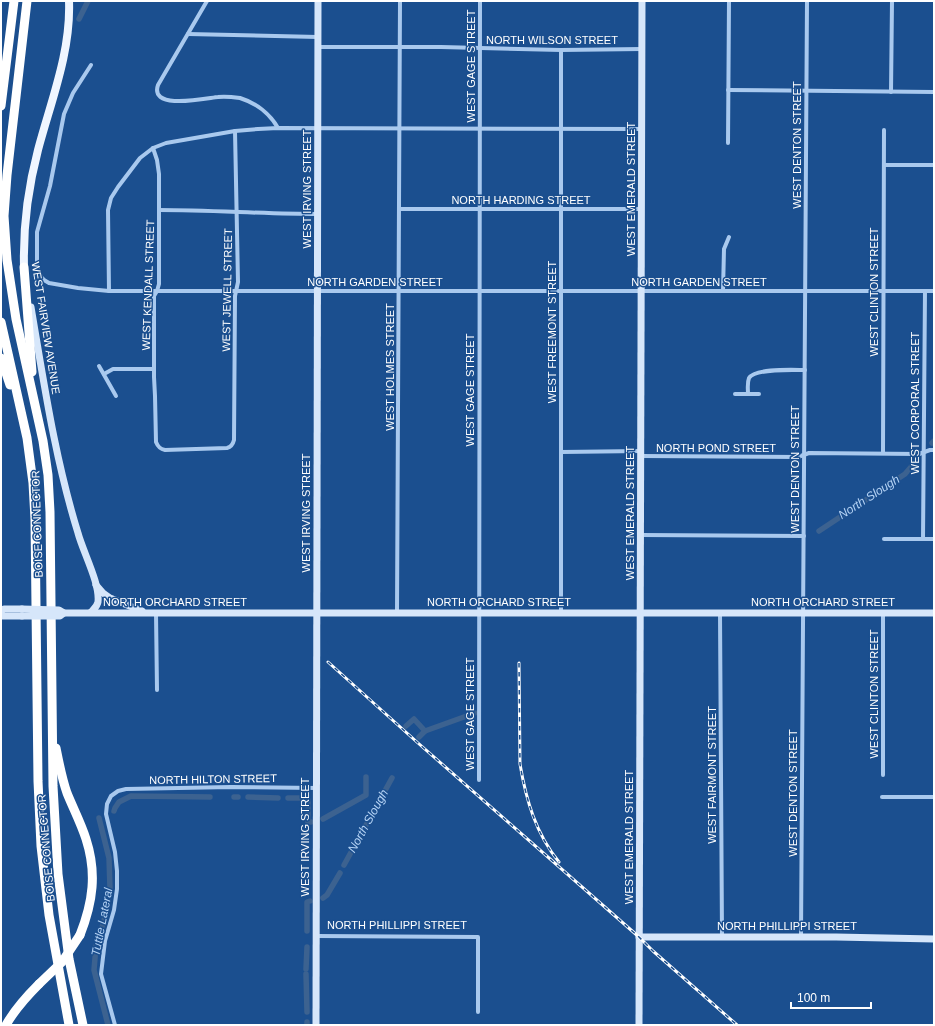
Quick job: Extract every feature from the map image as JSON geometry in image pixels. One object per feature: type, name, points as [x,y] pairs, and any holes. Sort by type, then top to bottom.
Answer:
[{"type":"highway","points":[[1,106],[14,1]]},
{"type":"highway","name":"BOISE CONNECTOR","points":[[26,1],[4,216],[7,260],[16,319],[43,441],[48,475],[50,512],[53,786],[58,874],[69,959],[83,1025]]},
{"type":"highway","points":[[24,267],[34,399]]},
{"type":"highway","name":"BOISE CONNECTOR","points":[[1,322],[25,429],[33,483],[35,519],[38,781],[41,846],[49,915],[69,1024]]},
{"type":"highway","points":[[1,358],[25,429]]},
{"type":"highway","points":[[6,1025],[26,996],[62,962],[80,935],[88,916],[93,882],[92,860],[86,838],[66,792],[52,732]]},
{"type":"main road","name":"WEST FAIRVIEW AVENUE","points":[[24,267],[25,222],[28,193],[38,150],[63,60],[68,34],[69,1]]},
{"type":"street","points":[[207,1],[158,85],[158,92],[165,99],[173,101],[218,97],[240,98],[261,109],[273,120],[278,128]]},
{"type":"street","name":"WEST IRVING STREET","points":[[316,1025],[318,1]]},
{"type":"street","name":"WEST HOLMES STREET","points":[[397,613],[400,1]]},
{"type":"street","name":"WEST GAGE STREET","points":[[479,780],[480,1]]},
{"type":"street","name":"WEST EMERALD STREET","points":[[639,1025],[642,1]]},
{"type":"street","points":[[728,1],[728,143]]},
{"type":"street","name":"WEST DENTON STREET","points":[[801,937],[807,1]]},
{"type":"street","points":[[891,92],[892,1]]},
{"type":"street","points":[[188,34],[318,37]]},
{"type":"street","name":"NORTH WILSON STREET","points":[[318,47],[440,47],[561,50],[642,49]]},
{"type":"street","name":"WEST FREEMONT STREET","points":[[561,50],[561,613]]},
{"type":"street","name":"NORTH GARDEN STREET","points":[[91,65],[73,93],[64,114],[50,186],[36,232],[37,267],[41,277],[49,282],[78,288],[109,291],[934,291]]},
{"type":"street","points":[[728,90],[934,92]]},
{"type":"street","points":[[109,291],[108,210],[111,198],[140,158],[153,148],[166,144],[235,131],[278,128],[642,129]]},
{"type":"street","name":"WEST CLINTON STREET","points":[[883,453],[884,130]]},
{"type":"street","name":"WEST JEWELL STREET","points":[[158,446],[165,450],[224,449],[230,447],[234,440],[236,291],[238,282],[235,131]]},
{"type":"street","name":"WEST KENDALL STREET","points":[[153,148],[158,167],[159,210],[158,284],[157,291],[154,296],[154,369],[156,396],[155,436],[158,446]]},
{"type":"street","points":[[884,165],[934,165]]},
{"type":"street","name":"NORTH HARDING STREET","points":[[399,209],[642,210]]},
{"type":"street","points":[[159,210],[318,214]]},
{"type":"street","points":[[723,291],[724,249],[729,237]]},
{"type":"street","name":"WEST FAIRVIEW AVENUE","points":[[24,267],[59,467],[78,534],[96,585]]},
{"type":"street","name":"WEST CORPORAL STREET","points":[[923,539],[925,291]]},
{"type":"street","points":[[99,366],[116,396]]},
{"type":"street","points":[[104,374],[113,369],[154,369]]},
{"type":"street","points":[[748,394],[749,378],[754,374],[776,370],[804,370]]},
{"type":"street","points":[[735,394],[759,394]]},
{"type":"street","name":"NORTH POND STREET","points":[[561,452],[798,457],[809,453],[919,454],[934,450]]},
{"type":"street","points":[[641,535],[804,536]]},
{"type":"street","points":[[884,539],[934,539]]},
{"type":"street","points":[[92,612],[98,603],[96,585]]},
{"type":"street","points":[[96,585],[110,598],[147,613]]},
{"type":"street","name":"NORTH ORCHARD STREET","points":[[1,611],[4,609],[22,613],[60,616],[66,613],[92,612],[934,613]]},
{"type":"street","name":"NORTH ORCHARD STREET","points":[[1,615],[22,613]]},
{"type":"street","points":[[156,613],[157,690]]},
{"type":"street","name":"WEST FAIRMONT STREET","points":[[720,613],[722,937]]},
{"type":"street","name":"WEST CLINTON STREET","points":[[883,613],[883,775]]},
{"type":"street","name":"NORTH HILTON STREET","points":[[115,1025],[101,974],[105,941],[114,910],[117,889],[115,852],[106,814],[107,804],[111,796],[126,789],[231,787],[316,788]]},
{"type":"street","points":[[882,797],[934,797]]},
{"type":"street","name":"NORTH PHILLIPPI STREET","points":[[316,936],[478,936],[478,1012]]},
{"type":"street","name":"NORTH PHILLIPPI STREET","points":[[639,937],[934,939]]},
{"type":"waterway","points":[[79,19],[88,1]]},
{"type":"waterway","name":"North Slough","points":[[819,531],[905,474],[917,460]]},
{"type":"waterway","name":"North Slough","points":[[419,737],[425,731],[475,713]]},
{"type":"waterway","name":"Tuttle Lateral","points":[[406,726],[414,719],[425,731]]},
{"type":"waterway","name":"Tuttle Lateral","points":[[323,819],[366,795],[366,777]]},
{"type":"waterway","name":"North Slough","points":[[344,865],[392,778]]},
{"type":"waterway","name":"Tuttle Lateral","points":[[114,811],[119,802],[131,796],[210,797]]},
{"type":"waterway","name":"Tuttle Lateral","points":[[248,797],[278,798]]},
{"type":"waterway","name":"Tuttle Lateral","points":[[288,798],[307,798],[308,822],[311,822]]},
{"type":"waterway","name":"Tuttle Lateral","points":[[99,818],[109,858],[110,889],[104,921],[96,946],[94,970],[108,1025]]},
{"type":"waterway","name":"North Slough","points":[[323,898],[327,895],[340,873]]},
{"type":"waterway","name":"North Slough","points":[[307,931],[307,902],[310,901]]},
{"type":"waterway","name":"North Slough","points":[[306,969],[307,947]]},
{"type":"waterway","name":"North Slough","points":[[306,974],[307,1012]]},
{"type":"railway","points":[[328,662],[737,1025]]},
{"type":"railway","points":[[519,663],[520,764],[522,777],[525,791],[538,828],[544,840],[559,862]]}]
